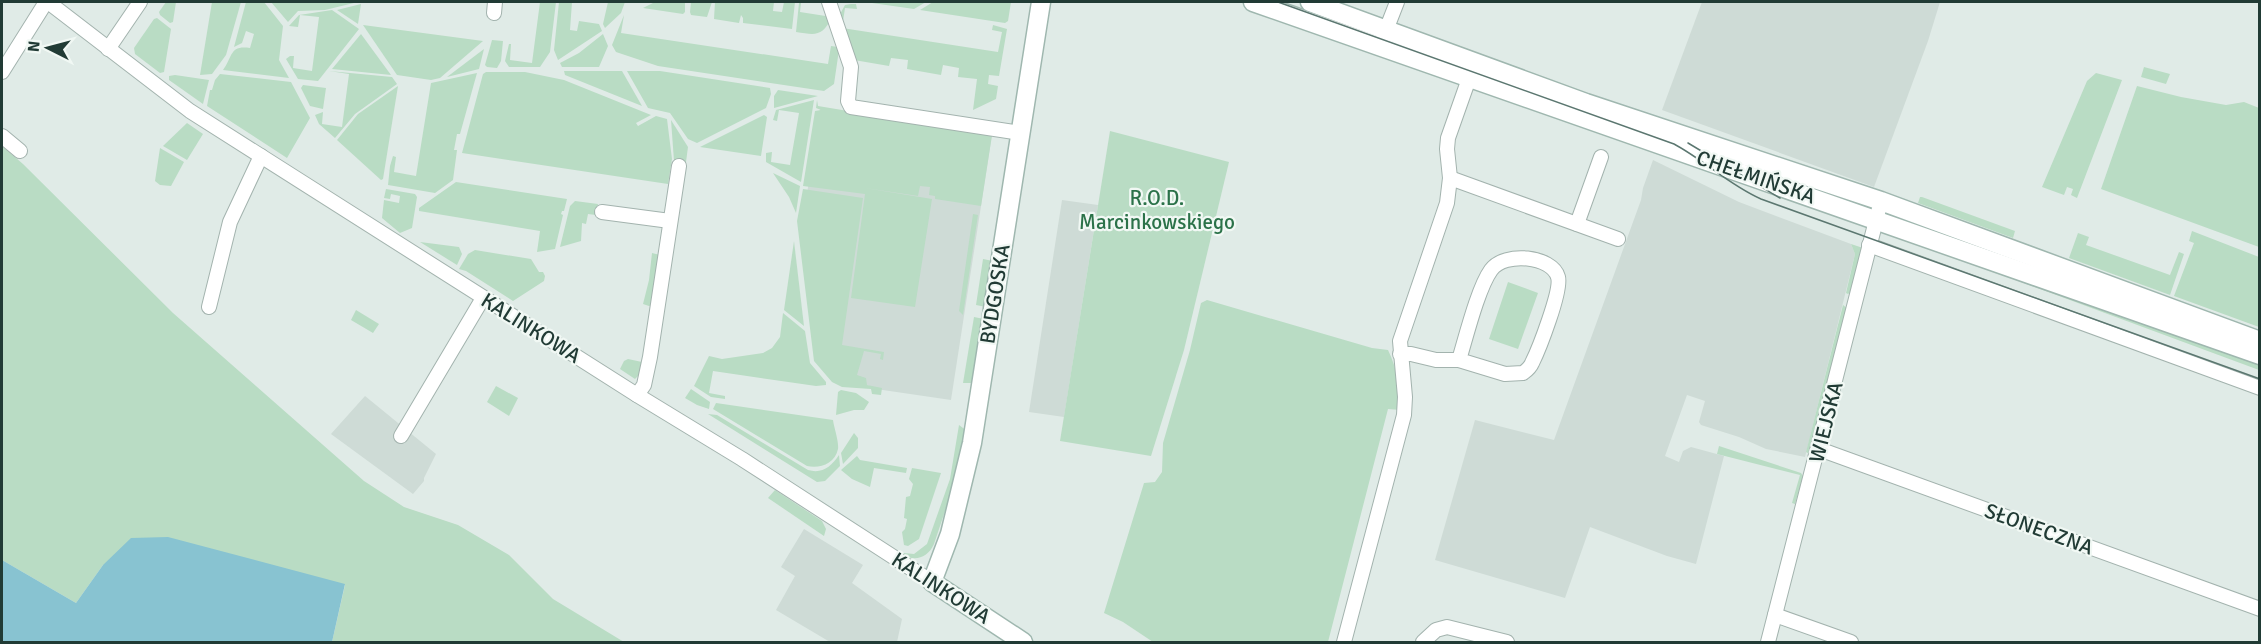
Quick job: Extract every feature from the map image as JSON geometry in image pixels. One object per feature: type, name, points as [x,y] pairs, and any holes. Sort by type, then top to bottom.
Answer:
[{"type":"main road","name":"BYDGOSKA","points":[[932,582],[950,534],[972,442],[1041,2]]},
{"type":"main road","name":"CHEŁMIŃSKA","points":[[1253,2],[1383,37]]},
{"type":"main road","name":"CHEŁMIŃSKA","points":[[1310,2],[1383,37],[1876,220],[2259,355]]},
{"type":"main road","name":"CHEŁMIŃSKA","points":[[1472,70],[1586,103],[1881,201],[2259,341]]},
{"type":"main road","name":"KALINKOWA","points":[[932,582],[1023,642]]},
{"type":"street","name":"KALINKOWA","points":[[47,2],[190,111],[483,298],[742,459],[932,582]]},
{"type":"street","points":[[2,72],[47,2]]},
{"type":"street","points":[[108,49],[140,2]]},
{"type":"street","points":[[829,2],[850,67],[848,101],[851,106],[1020,133]]},
{"type":"street","points":[[1383,37],[1397,2]]},
{"type":"street","points":[[1344,642],[1404,415],[1405,397],[1400,354],[1404,326],[1447,203],[1450,178],[1448,138],[1472,70]]},
{"type":"street","points":[[2,136],[20,151]]},
{"type":"street","points":[[208,307],[230,222],[261,156]]},
{"type":"street","points":[[1577,224],[1601,157]]},
{"type":"street","points":[[637,395],[645,385],[679,166]]},
{"type":"street","points":[[1450,178],[1618,239]]},
{"type":"street","name":"WIEJSKA","points":[[1768,642],[1881,201]]},
{"type":"street","points":[[602,212],[670,221]]},
{"type":"street","points":[[1869,245],[2259,388]]},
{"type":"street","points":[[1400,354],[1411,354],[1428,359],[1459,360],[1505,374],[1523,373],[1529,369],[1558,294],[1559,278],[1553,269],[1520,257],[1505,260],[1494,267],[1485,283],[1459,360]]},
{"type":"street","points":[[401,436],[483,298]]},
{"type":"street","name":"SŁONECZNA","points":[[1819,449],[2259,609]]},
{"type":"street","points":[[1775,615],[1851,642]]},
{"type":"street","points":[[1423,642],[1436,630],[1447,627],[1507,642]]},
{"type":"shaded area","points":[[1702,2],[1940,2],[1928,41],[1874,187],[1662,110]]},
{"type":"shaded area","points":[[820,109],[992,135],[951,400],[876,389],[839,372],[802,226]]},
{"type":"shaded area","points":[[1653,160],[1739,202],[1851,244],[1855,254],[1805,457],[1766,449],[1739,437],[1701,425],[1699,422],[1705,401],[1687,395],[1665,456],[1679,462],[1683,451],[1691,447],[1724,456],[1696,564],[1667,556],[1590,527],[1565,598],[1435,560],[1475,420],[1554,440],[1641,200]]},
{"type":"shaded area","points":[[1062,200],[1098,205],[1064,417],[1029,412]]},
{"type":"shaded area","points":[[365,396],[436,454],[424,481],[413,494],[331,434]]},
{"type":"shaded area","points":[[804,529],[863,565],[852,583],[902,619],[897,642],[830,642],[776,610],[795,576],[781,567]]},
{"type":"green space","points":[[166,2],[176,2],[173,22],[170,23],[159,12]]},
{"type":"green space","points":[[212,2],[241,2],[226,55],[212,74],[200,75]]},
{"type":"green space","points":[[246,2],[264,2],[283,26],[279,60],[289,78],[223,70],[235,50],[250,48],[254,34],[246,31],[242,43],[234,47]]},
{"type":"green space","points":[[271,2],[358,2],[325,10],[298,11],[288,22]]},
{"type":"green space","points":[[540,2],[556,2],[550,52],[540,67],[509,67],[505,61],[509,44],[511,44],[510,60],[532,63]]},
{"type":"green space","points":[[559,2],[572,2],[570,30],[577,31],[579,21],[599,24],[602,31],[558,60],[554,50]]},
{"type":"green space","points":[[608,2],[625,2],[621,13],[605,28],[603,24]]},
{"type":"green space","points":[[655,2],[685,3],[685,12],[683,14],[643,8]]},
{"type":"green space","points":[[691,2],[712,2],[707,17],[691,15]]},
{"type":"green space","points":[[715,2],[774,2],[773,11],[782,12],[784,2],[795,2],[792,29],[743,23],[741,15],[739,23],[714,19]]},
{"type":"green space","points":[[865,2],[926,2],[914,9]]},
{"type":"green space","points":[[933,2],[1011,2],[1008,21],[1005,23],[920,10]]},
{"type":"green space","points":[[799,3],[801,3],[800,12],[832,17],[825,28],[814,34],[796,32]]},
{"type":"green space","points":[[361,4],[358,24],[337,10]]},
{"type":"green space","points":[[856,4],[857,9],[845,8],[842,26],[839,16],[845,5]]},
{"type":"green space","points":[[332,10],[359,29],[318,81],[298,79],[286,59],[294,56],[293,68],[312,71],[319,17],[300,15],[298,27],[289,26],[299,15]]},
{"type":"green space","points":[[624,15],[621,33],[828,64],[831,46],[838,47],[834,84],[824,91],[658,66],[616,52],[612,45]]},
{"type":"green space","points":[[157,18],[171,29],[164,72],[160,73],[135,54],[134,48]]},
{"type":"green space","points":[[363,25],[483,41],[440,78],[431,80],[397,75]]},
{"type":"green space","points":[[993,25],[1007,29],[999,76],[989,75],[988,84],[998,86],[996,99],[973,110],[977,79],[958,77],[959,68],[943,65],[941,75],[907,69],[908,60],[891,58],[889,66],[854,60],[843,28],[998,52],[1002,32],[992,30]]},
{"type":"green space","points":[[361,34],[391,75],[332,69]]},
{"type":"green space","points":[[603,34],[608,46],[599,67],[562,67],[560,63],[579,53]]},
{"type":"green space","points":[[492,40],[503,41],[501,61],[497,68],[485,65]]},
{"type":"green space","points":[[484,49],[479,69],[447,77]]},
{"type":"green space","points":[[2144,67],[2170,74],[2166,84],[2141,77]]},
{"type":"green space","points":[[329,71],[392,77],[397,84],[355,114],[335,138],[319,124],[315,115],[323,112],[322,124],[342,127],[349,74]]},
{"type":"green space","points":[[564,71],[622,71],[642,106],[565,75]]},
{"type":"green space","points":[[627,71],[660,71],[770,88],[771,94],[766,108],[697,143],[688,139],[670,113],[648,108]]},
{"type":"green space","points":[[486,72],[525,72],[564,80],[651,115],[636,123],[638,126],[656,116],[667,119],[672,159],[668,184],[462,153],[483,74]]},
{"type":"green space","points":[[477,73],[460,134],[457,134],[453,180],[435,193],[388,185],[393,156],[396,157],[394,172],[416,176],[431,83]]},
{"type":"green space","points":[[2096,73],[2122,80],[2077,198],[2071,195],[2073,189],[2067,187],[2064,195],[2042,187],[2087,81]]},
{"type":"green space","points":[[220,74],[291,82],[310,118],[287,158],[207,106],[210,90]]},
{"type":"green space","points":[[169,76],[209,80],[203,104],[169,80]]},
{"type":"green space","points":[[303,85],[326,88],[323,109],[310,106],[301,88]]},
{"type":"green space","points":[[398,86],[381,180],[337,140],[358,114]]},
{"type":"green space","points":[[2137,86],[2226,105],[2244,102],[2259,108],[2259,247],[2101,189]]},
{"type":"green space","points":[[778,90],[818,96],[774,108],[774,96]]},
{"type":"green space","points":[[814,100],[801,182],[766,162],[766,153],[772,152],[771,162],[790,165],[799,113],[779,110],[777,121],[773,120],[776,110]]},
{"type":"green space","points":[[817,100],[818,106],[992,135],[981,206],[935,199],[935,196],[929,195],[930,187],[920,186],[918,196],[865,188],[932,199],[915,307],[851,298],[865,194],[803,186],[815,111],[821,110],[816,108]]},
{"type":"green space","points":[[764,115],[767,117],[761,156],[700,147]]},
{"type":"green space","points":[[671,120],[688,147],[686,162],[674,161]]},
{"type":"green space","points":[[187,123],[203,134],[187,160],[163,146]]},
{"type":"green space","name":"R.O.D. Marcinkowskiego","points":[[1110,131],[1229,162],[1184,350],[1151,456],[1060,441]]},
{"type":"green space","points":[[2,146],[173,313],[364,481],[404,507],[458,525],[509,555],[553,599],[624,642],[332,642],[345,585],[103,565],[76,603],[2,560]]},
{"type":"green space","points":[[160,148],[184,162],[171,186],[160,185],[155,181]]},
{"type":"green space","points":[[773,173],[800,186],[796,213],[789,197]]},
{"type":"green space","points":[[456,182],[567,199],[561,214],[563,215],[555,249],[537,252],[540,231],[419,211],[419,208]]},
{"type":"green space","points":[[386,189],[415,194],[417,197],[412,228],[400,233],[382,218],[384,200],[399,203],[400,196],[391,194],[390,199],[384,198]]},
{"type":"green space","points":[[803,189],[863,198],[842,345],[884,352],[883,360],[880,359],[881,354],[864,351],[857,375],[866,378],[867,385],[882,388],[881,395],[872,394],[871,389],[842,387],[832,382],[814,361],[797,221]]},
{"type":"green space","points":[[1920,197],[2015,231],[2013,238],[1918,203]]},
{"type":"green space","points":[[575,201],[598,204],[596,215],[588,214],[586,224],[582,223],[581,241],[560,247],[570,206]]},
{"type":"green space","points":[[973,214],[978,215],[963,315],[959,311]]},
{"type":"green space","points":[[2192,231],[2259,257],[2259,327],[2174,296],[2194,243],[2189,241]]},
{"type":"green space","points":[[2078,233],[2089,237],[2086,245],[2170,275],[2179,252],[2184,254],[2170,295],[2069,258]]},
{"type":"green space","points":[[794,241],[804,326],[784,310]]},
{"type":"green space","points":[[420,242],[459,247],[462,254],[457,265]]},
{"type":"green space","points":[[1851,244],[1863,248],[1851,292],[1848,294],[1846,293],[1855,254]]},
{"type":"green space","points":[[475,250],[531,259],[539,272],[543,272],[544,281],[513,301],[466,271],[459,269],[468,254]]},
{"type":"green space","points":[[652,253],[660,255],[652,305],[649,306],[643,304]]},
{"type":"green space","points":[[1956,258],[2259,363],[2259,370]]},
{"type":"green space","points":[[983,259],[993,261],[986,307],[976,305]]},
{"type":"green space","points":[[1508,282],[1538,293],[1518,349],[1489,339]]},
{"type":"green space","points":[[1207,300],[1372,348],[1388,350],[1394,365],[1400,410],[1388,409],[1328,642],[1153,642],[1123,622],[1104,613],[1144,483],[1155,482],[1162,472],[1163,443],[1201,303]]},
{"type":"green space","points":[[1843,305],[1848,309],[1811,455],[1806,452]]},
{"type":"green space","points":[[356,310],[379,324],[373,333],[351,320]]},
{"type":"green space","points":[[783,313],[805,331],[810,363],[826,385],[816,386],[713,371],[709,393],[725,396],[725,399],[711,397],[694,386],[709,356],[722,359],[763,353],[772,348],[780,337]]},
{"type":"green space","points":[[974,317],[984,319],[975,383],[963,383]]},
{"type":"green space","points":[[628,359],[642,362],[641,373],[635,379],[620,369],[624,361]]},
{"type":"green space","points":[[496,386],[518,398],[509,416],[487,402]]},
{"type":"green space","points":[[691,389],[710,402],[709,409],[685,398]]},
{"type":"green space","points":[[841,390],[856,393],[869,402],[864,410],[836,415],[838,392]]},
{"type":"green space","points":[[716,403],[833,420],[838,442],[836,454],[826,464],[816,467],[807,466],[713,409]]},
{"type":"green space","points":[[708,414],[717,415],[808,470],[818,471],[826,468],[839,455],[840,466],[825,481],[817,482]]},
{"type":"green space","points":[[959,425],[967,431],[960,466],[934,544],[924,556],[912,558],[902,555],[904,553],[914,554],[927,544],[950,479]]},
{"type":"green space","points":[[854,433],[858,438],[858,448],[843,464],[841,453]]},
{"type":"green space","points":[[1719,446],[1801,473],[1803,476],[1795,504],[1792,503],[1800,475],[1717,454]]},
{"type":"green space","points":[[857,456],[860,460],[907,468],[906,473],[874,468],[870,487],[852,479],[841,470]]},
{"type":"green space","points":[[912,468],[941,473],[919,539],[908,546],[904,545],[902,532],[907,519],[904,518],[906,497],[910,496],[913,484],[909,479]]},
{"type":"green space","points":[[775,490],[822,521],[826,529],[824,536],[768,498]]},
{"type":"water","points":[[168,537],[345,584],[332,642],[2,642],[2,560],[76,603],[103,565],[131,538]]},
{"type":"tram line","points":[[1278,2],[1674,144],[1738,187],[1761,199],[2260,379]]},
{"type":"tram line","points":[[1688,143],[1780,198]]}]
